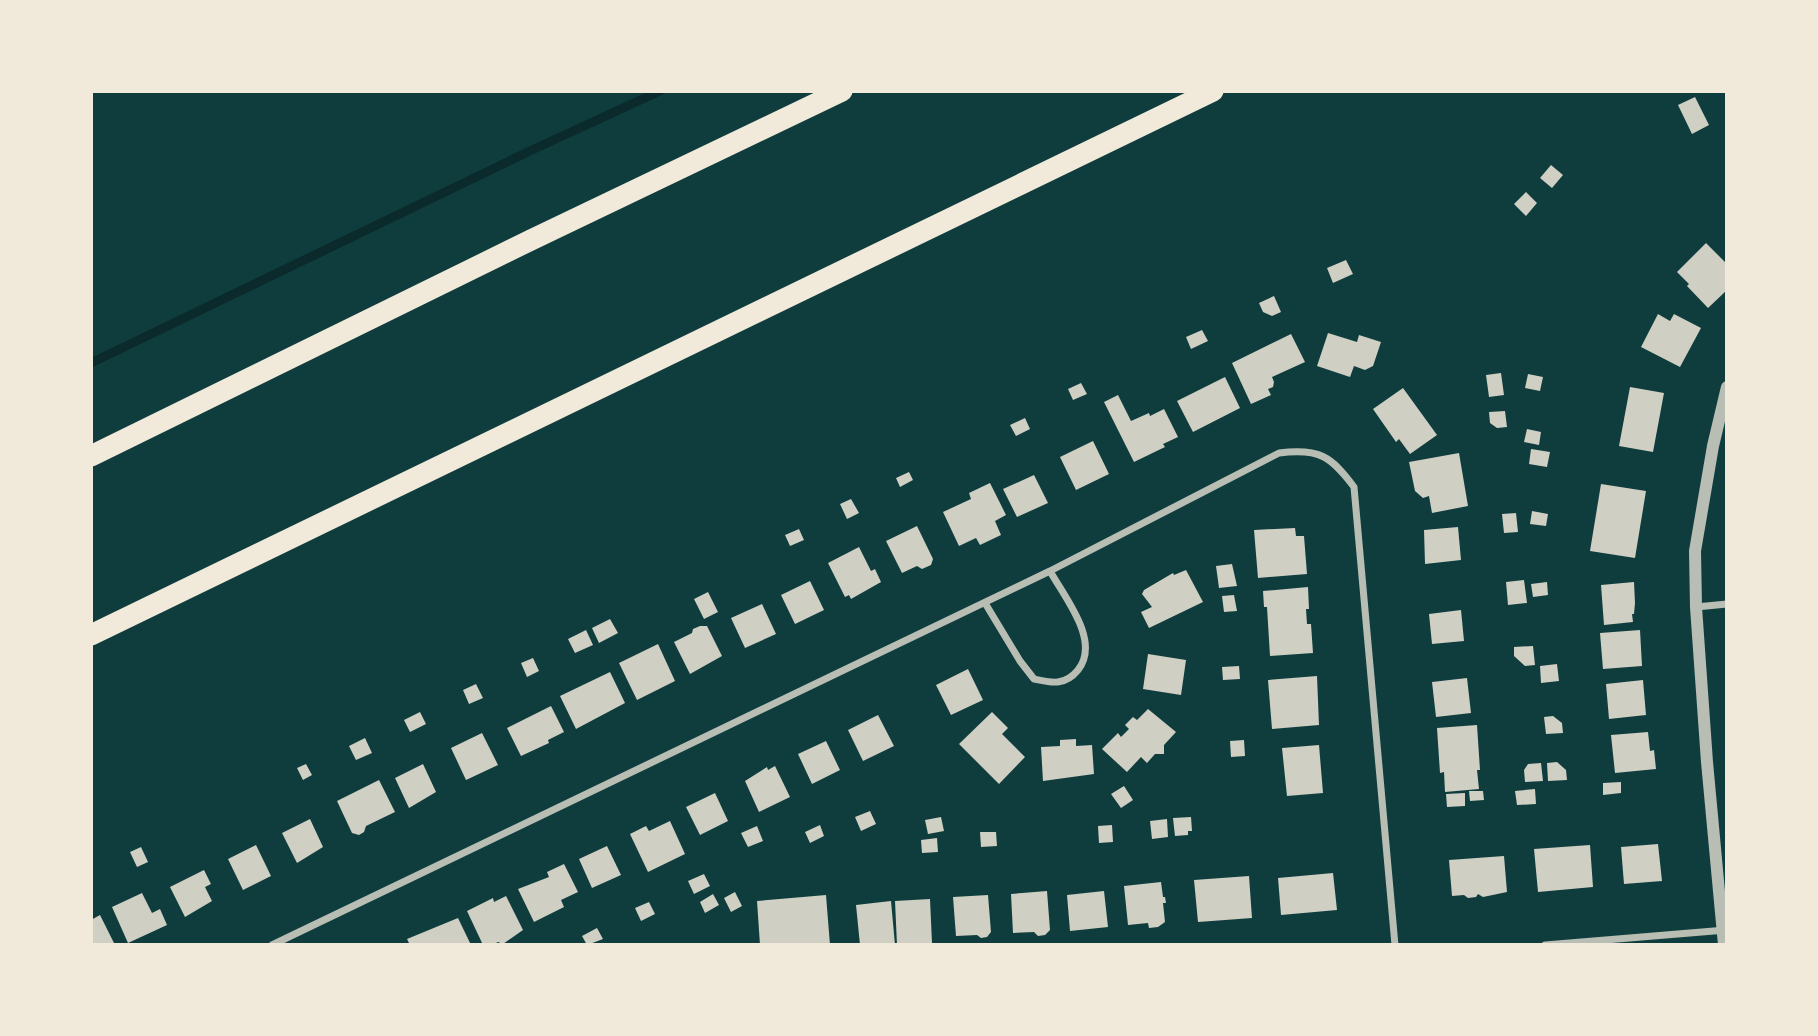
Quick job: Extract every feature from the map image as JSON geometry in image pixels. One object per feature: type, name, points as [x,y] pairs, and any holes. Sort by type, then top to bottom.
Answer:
[{"type":"highway","points":[[91,456],[842,91]]},
{"type":"highway","points":[[91,635],[1213,91]]},
{"type":"street","points":[[1724,945],[1725,930],[1696,607],[1695,551],[1713,446],[1727,387]]},
{"type":"street","points":[[272,945],[985,603],[1279,453],[1301,450],[1323,455],[1338,466],[1354,487],[1395,945]]},
{"type":"street","points":[[985,603],[1034,679],[1055,684],[1071,678],[1086,661],[1086,641],[1050,571]]},
{"type":"street","points":[[1696,607],[1727,604]]},
{"type":"street","points":[[1545,945],[1725,930]]},
{"type":"building","points":[[1695,97],[1709,125],[1692,134],[1678,105]]},
{"type":"building","points":[[1551,165],[1563,175],[1552,188],[1540,178]]},
{"type":"building","points":[[1526,192],[1537,203],[1526,216],[1514,204]]},
{"type":"building","points":[[1706,243],[1727,264],[1727,290],[1708,308],[1677,272]]},
{"type":"building","points":[[1346,260],[1353,274],[1333,283],[1327,268]]},
{"type":"building","points":[[1274,296],[1281,312],[1272,316],[1263,312],[1259,303]]},
{"type":"building","points":[[1658,314],[1670,321],[1674,314],[1701,328],[1680,367],[1641,347]]},
{"type":"building","points":[[1202,330],[1208,341],[1191,349],[1186,337]]},
{"type":"building","points":[[1328,333],[1357,342],[1359,335],[1381,342],[1373,366],[1365,370],[1354,366],[1350,377],[1317,366]]},
{"type":"building","points":[[1291,334],[1305,362],[1272,377],[1273,387],[1268,389],[1271,395],[1251,404],[1232,363]]},
{"type":"building","points":[[1501,373],[1504,395],[1489,397],[1486,375]]},
{"type":"building","points":[[1528,374],[1543,377],[1540,391],[1525,388]]},
{"type":"building","points":[[1225,377],[1240,408],[1193,432],[1177,401]]},
{"type":"building","points":[[1081,383],[1087,394],[1073,400],[1068,389]]},
{"type":"building","points":[[1630,387],[1664,393],[1653,452],[1619,446]]},
{"type":"building","points":[[1403,388],[1437,435],[1410,454],[1399,439],[1396,442],[1373,409]]},
{"type":"building","points":[[1118,395],[1131,421],[1164,409],[1178,437],[1163,444],[1165,447],[1134,462],[1104,402]]},
{"type":"building","points":[[1505,411],[1507,427],[1497,428],[1490,423],[1489,412]]},
{"type":"building","points":[[1025,418],[1030,429],[1016,436],[1010,425]]},
{"type":"building","points":[[1527,429],[1541,432],[1539,445],[1524,442]]},
{"type":"building","points":[[1093,441],[1109,474],[1076,490],[1060,457]]},
{"type":"building","points":[[1531,449],[1550,452],[1547,467],[1529,464]]},
{"type":"building","points":[[1459,453],[1468,506],[1432,513],[1429,496],[1423,498],[1415,491],[1409,462]]},
{"type":"building","points":[[909,472],[913,480],[900,487],[896,478]]},
{"type":"building","points":[[1034,475],[1048,503],[1017,517],[1003,489]]},
{"type":"building","points":[[990,483],[1006,515],[995,521],[1001,535],[980,545],[976,538],[959,546],[943,512],[971,499],[969,493]]},
{"type":"building","points":[[1601,484],[1646,491],[1635,558],[1590,551]]},
{"type":"building","points":[[851,499],[859,513],[847,519],[840,504]]},
{"type":"building","points":[[1532,511],[1548,514],[1546,526],[1530,524]]},
{"type":"building","points":[[1516,513],[1518,532],[1504,533],[1502,514]]},
{"type":"building","points":[[917,526],[933,559],[931,565],[922,569],[917,566],[902,573],[886,541]]},
{"type":"building","points":[[1458,527],[1461,560],[1425,564],[1424,530]]},
{"type":"building","points":[[1295,528],[1296,536],[1304,536],[1307,574],[1258,578],[1254,530]]},
{"type":"building","points":[[799,529],[804,540],[790,546],[785,535]]},
{"type":"building","points":[[859,547],[871,571],[875,569],[881,582],[851,599],[849,595],[845,597],[828,563]]},
{"type":"building","points":[[1232,564],[1237,586],[1219,588],[1216,566]]},
{"type":"building","points":[[1186,570],[1203,602],[1149,628],[1141,612],[1152,607],[1142,594],[1144,590],[1173,573],[1174,575]]},
{"type":"building","points":[[1524,580],[1527,603],[1508,605],[1506,582]]},
{"type":"building","points":[[810,581],[824,610],[795,624],[781,595]]},
{"type":"building","points":[[1547,582],[1548,595],[1533,597],[1531,584]]},
{"type":"building","points":[[1634,582],[1633,622],[1604,625],[1601,585]]},
{"type":"building","points":[[1308,587],[1307,624],[1311,624],[1313,653],[1270,656],[1267,607],[1264,607],[1263,591]]},
{"type":"building","points":[[708,592],[718,612],[704,619],[694,599]]},
{"type":"building","points":[[1234,595],[1237,611],[1224,612],[1222,596]]},
{"type":"building","points":[[762,604],[776,634],[745,648],[731,618]]},
{"type":"building","points":[[1461,610],[1464,641],[1432,644],[1429,614]]},
{"type":"building","points":[[610,619],[618,633],[599,643],[592,628]]},
{"type":"building","points":[[700,626],[707,626],[722,656],[690,674],[674,642]]},
{"type":"building","points":[[586,630],[593,645],[575,653],[568,639]]},
{"type":"building","points":[[1640,630],[1642,666],[1603,669],[1600,633]]},
{"type":"building","points":[[658,644],[675,681],[637,700],[619,663]]},
{"type":"building","points":[[1533,646],[1535,665],[1525,666],[1514,656],[1514,647]]},
{"type":"building","points":[[1148,654],[1186,660],[1181,695],[1143,689]]},
{"type":"building","points":[[533,658],[539,671],[527,677],[521,663]]},
{"type":"building","points":[[1557,664],[1559,681],[1541,683],[1540,666]]},
{"type":"building","points":[[1239,666],[1240,679],[1223,680],[1222,667]]},
{"type":"building","points":[[968,669],[983,700],[951,715],[936,685]]},
{"type":"building","points":[[610,672],[625,703],[576,729],[560,696]]},
{"type":"building","points":[[1317,676],[1319,725],[1272,729],[1268,680]]},
{"type":"building","points":[[1467,678],[1471,713],[1436,717],[1432,682]]},
{"type":"building","points":[[1643,680],[1646,715],[1609,719],[1606,684]]},
{"type":"building","points":[[476,684],[483,698],[469,704],[463,690]]},
{"type":"building","points":[[551,706],[564,732],[548,740],[549,743],[521,756],[507,728]]},
{"type":"building","points":[[1148,709],[1176,732],[1164,745],[1164,754],[1155,754],[1147,763],[1141,757],[1127,772],[1102,749],[1118,733],[1121,737],[1129,729],[1125,725],[1133,717],[1137,720]]},
{"type":"building","points":[[420,712],[426,724],[410,732],[404,720]]},
{"type":"building","points":[[992,712],[1008,728],[1002,734],[1025,757],[999,784],[959,744]]},
{"type":"building","points":[[878,715],[894,746],[863,761],[848,730]]},
{"type":"building","points":[[1553,716],[1562,723],[1563,733],[1546,734],[1544,717]]},
{"type":"building","points":[[1477,725],[1479,789],[1445,792],[1444,772],[1440,773],[1437,728]]},
{"type":"building","points":[[1648,732],[1656,769],[1615,773],[1611,735]]},
{"type":"building","points":[[482,733],[498,765],[466,780],[451,748]]},
{"type":"building","points":[[365,738],[372,753],[356,760],[349,746]]},
{"type":"building","points":[[1076,739],[1076,746],[1092,745],[1094,774],[1043,781],[1041,747],[1060,746],[1060,740]]},
{"type":"building","points":[[1244,740],[1245,756],[1231,757],[1230,741]]},
{"type":"building","points":[[826,741],[840,770],[812,784],[798,754]]},
{"type":"building","points":[[1319,745],[1323,793],[1287,796],[1282,748]]},
{"type":"building","points":[[1557,762],[1566,770],[1567,780],[1548,781],[1547,763]]},
{"type":"building","points":[[1541,763],[1543,781],[1525,782],[1524,770],[1528,764]]},
{"type":"building","points":[[306,764],[312,775],[303,780],[297,768]]},
{"type":"building","points":[[423,764],[436,792],[409,808],[395,778]]},
{"type":"building","points":[[775,766],[790,797],[759,812],[745,781],[767,767],[768,770]]},
{"type":"building","points":[[379,780],[395,812],[366,826],[364,832],[359,835],[352,833],[337,801]]},
{"type":"building","points":[[1621,782],[1621,793],[1603,795],[1603,783]]},
{"type":"building","points":[[1124,786],[1133,800],[1121,808],[1111,794]]},
{"type":"building","points":[[1535,789],[1536,804],[1517,805],[1515,791]]},
{"type":"building","points":[[1469,791],[1483,791],[1484,800],[1470,801]]},
{"type":"building","points":[[715,793],[728,821],[700,835],[686,807]]},
{"type":"building","points":[[1465,793],[1465,806],[1447,807],[1446,794]]},
{"type":"building","points":[[870,811],[876,824],[861,831],[855,817]]},
{"type":"building","points":[[941,817],[944,831],[928,834],[925,820]]},
{"type":"building","points":[[1191,817],[1192,831],[1188,831],[1188,835],[1175,836],[1173,818]]},
{"type":"building","points":[[310,819],[323,847],[297,863],[282,833]]},
{"type":"building","points":[[1167,819],[1168,837],[1152,839],[1150,821]]},
{"type":"building","points":[[670,821],[685,854],[648,872],[630,834],[646,826],[649,831]]},
{"type":"building","points":[[820,825],[824,836],[810,843],[805,832]]},
{"type":"building","points":[[1112,825],[1113,842],[1099,843],[1098,826]]},
{"type":"building","points":[[757,826],[763,841],[748,847],[741,833]]},
{"type":"building","points":[[980,832],[996,832],[997,846],[981,847]]},
{"type":"building","points":[[937,838],[938,852],[922,853],[921,840]]},
{"type":"building","points":[[1658,844],[1662,881],[1624,884],[1621,847]]},
{"type":"building","points":[[256,845],[271,876],[243,890],[228,859]]},
{"type":"building","points":[[1590,845],[1593,887],[1538,892],[1534,849]]},
{"type":"building","points":[[607,846],[621,875],[592,888],[579,859]]},
{"type":"building","points":[[141,847],[148,862],[137,867],[130,852]]},
{"type":"building","points":[[1504,856],[1507,892],[1483,897],[1478,894],[1468,898],[1464,895],[1452,896],[1449,860]]},
{"type":"building","points":[[564,864],[578,892],[561,900],[564,907],[534,922],[518,889],[549,877],[547,872]]},
{"type":"building","points":[[204,870],[211,884],[205,887],[212,901],[185,917],[170,887]]},
{"type":"building","points":[[1333,873],[1337,910],[1281,915],[1278,878]]},
{"type":"building","points":[[704,874],[710,886],[694,894],[688,881]]},
{"type":"building","points":[[1249,876],[1252,918],[1198,922],[1194,880]]},
{"type":"building","points":[[1161,882],[1166,903],[1163,903],[1165,922],[1158,927],[1149,928],[1148,923],[1128,925],[1124,886]]},
{"type":"building","points":[[1047,891],[1050,930],[1045,935],[1038,936],[1034,932],[1013,933],[1011,894]]},
{"type":"building","points":[[1104,891],[1108,927],[1070,931],[1067,895]]},
{"type":"building","points":[[735,892],[742,906],[731,912],[724,898]]},
{"type":"building","points":[[142,893],[152,913],[160,909],[167,925],[128,943],[112,907]]},
{"type":"building","points":[[713,894],[719,905],[705,913],[700,902]]},
{"type":"building","points":[[826,895],[830,945],[760,945],[757,901]]},
{"type":"building","points":[[988,895],[991,932],[987,937],[981,938],[977,935],[956,936],[953,897]]},
{"type":"building","points":[[506,896],[523,930],[503,944],[498,942],[483,945],[467,911],[493,898],[494,902]]},
{"type":"building","points":[[930,899],[932,943],[897,945],[895,901]]},
{"type":"building","points":[[891,901],[895,945],[860,945],[856,905]]},
{"type":"building","points":[[649,902],[655,914],[641,921],[635,908]]},
{"type":"building","points":[[100,915],[115,945],[91,945],[91,920]]},
{"type":"building","points":[[458,918],[471,945],[410,945],[407,939]]},
{"type":"building","points":[[597,928],[603,939],[587,945],[582,936]]},
{"type":"waterway","points":[[91,363],[660,91]]}]
